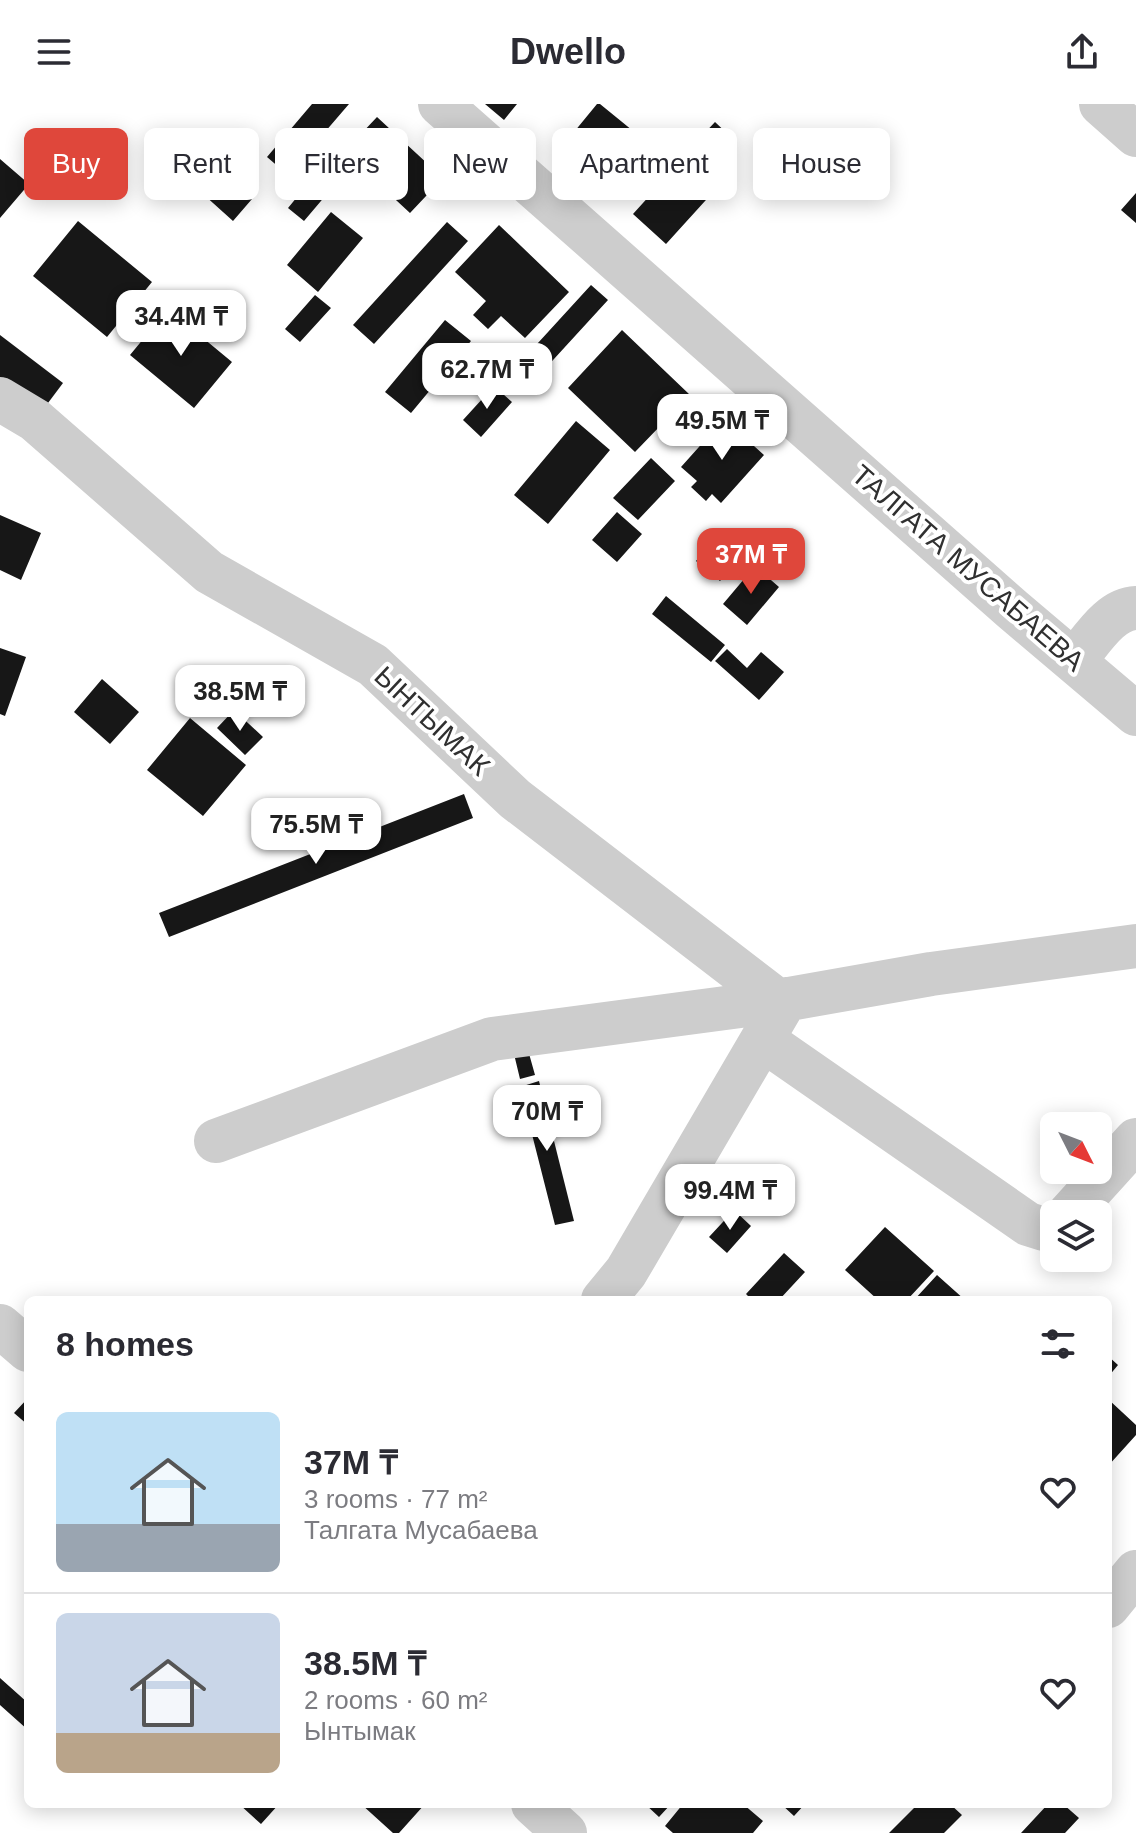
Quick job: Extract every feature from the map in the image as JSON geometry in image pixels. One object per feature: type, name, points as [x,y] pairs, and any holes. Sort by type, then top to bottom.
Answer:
[{"type":"street","name":"ТАЛГАТА МУСАБАЕВА","points":[[440,104],[1136,714]]},
{"type":"street","points":[[1101,104],[1136,135]]},
{"type":"street","name":"ЫНТЫМАК","points":[[0,399],[35,420],[209,572],[373,665],[515,799],[1028,1224],[1040,1228]]},
{"type":"street","points":[[1074,661],[1114,615],[1126,608],[1136,608]]},
{"type":"street","points":[[216,1141],[492,1039],[776,1013],[931,974],[1136,946]]},
{"type":"street","points":[[606,1296],[626,1272],[776,1013]]},
{"type":"street","points":[[1082,1200],[1136,1140]]},
{"type":"street","points":[[0,1326],[24,1347]]},
{"type":"street","points":[[1112,1601],[1136,1572]]},
{"type":"street","points":[[537,1808],[565,1833]]},
{"type":"building","points":[[312,104],[349,104],[328,128],[292,128]]},
{"type":"building","points":[[485,104],[517,104],[504,120]]},
{"type":"building","points":[[600,104],[629,128],[577,128]]},
{"type":"building","points":[[377,117],[389,128],[367,128]]},
{"type":"building","points":[[408,146],[424,160],[424,198],[410,213],[396,200],[408,200]]},
{"type":"building","points":[[275,148],[275,164],[267,157]]},
{"type":"building","points":[[0,159],[24,180],[24,190],[0,218]]},
{"type":"building","points":[[1136,193],[1136,223],[1121,210]]},
{"type":"building","points":[[210,200],[251,200],[233,221]]},
{"type":"building","points":[[295,200],[322,200],[304,221],[288,208]]},
{"type":"building","points":[[646,200],[706,200],[666,244],[633,214]]},
{"type":"building","points":[[331,212],[363,238],[318,292],[287,265]]},
{"type":"building","points":[[78,221],[152,282],[107,337],[33,276]]},
{"type":"building","points":[[447,222],[468,241],[374,344],[353,325]]},
{"type":"building","points":[[499,225],[569,292],[525,338],[501,316],[488,329],[473,315],[486,301],[455,272]]},
{"type":"building","points":[[591,285],[608,300],[521,395],[505,379]]},
{"type":"building","points":[[315,295],[331,308],[300,342],[285,329]]},
{"type":"building","points":[[168,309],[232,362],[194,408],[130,355]]},
{"type":"building","points":[[445,320],[471,341],[411,413],[385,392]]},
{"type":"building","points":[[622,330],[690,395],[635,452],[568,388]]},
{"type":"building","points":[[0,335],[63,383],[39,415],[0,385]]},
{"type":"building","points":[[494,386],[512,402],[481,437],[463,420]]},
{"type":"building","points":[[724,419],[764,455],[721,503],[712,494],[706,501],[691,487],[697,481],[681,467]]},
{"type":"building","points":[[576,421],[610,450],[548,524],[514,495]]},
{"type":"building","points":[[651,458],[675,481],[638,520],[613,498]]},
{"type":"building","points":[[617,512],[642,534],[617,562],[592,540]]},
{"type":"building","points":[[0,515],[41,533],[21,580],[0,570]]},
{"type":"building","points":[[718,535],[742,556],[720,581],[696,561]]},
{"type":"building","points":[[755,566],[779,587],[747,625],[723,604]]},
{"type":"building","points":[[666,596],[725,645],[711,662],[652,614]]},
{"type":"building","points":[[0,648],[26,657],[5,716],[0,714]]},
{"type":"building","points":[[727,649],[747,668],[761,652],[784,672],[759,700],[715,661]]},
{"type":"building","points":[[102,679],[139,712],[110,744],[74,712]]},
{"type":"building","points":[[234,710],[263,737],[245,755],[217,728]]},
{"type":"building","points":[[190,718],[246,765],[203,816],[147,770]]},
{"type":"building","points":[[464,794],[473,818],[169,937],[159,913]]},
{"type":"building","points":[[528,1050],[535,1075],[520,1079],[514,1054]]},
{"type":"building","points":[[539,1081],[574,1221],[555,1225],[520,1087]]},
{"type":"building","points":[[734,1210],[751,1226],[727,1253],[709,1237]]},
{"type":"building","points":[[885,1227],[934,1271],[911,1296],[874,1296],[845,1270]]},
{"type":"building","points":[[784,1253],[805,1272],[783,1296],[746,1294]]},
{"type":"building","points":[[937,1275],[961,1296],[918,1296]]},
{"type":"building","points":[[24,1402],[24,1422],[14,1413]]},
{"type":"building","points":[[1112,1403],[1136,1425],[1136,1435],[1112,1462]]},
{"type":"building","points":[[0,1678],[24,1699],[24,1726],[0,1705]]},
{"type":"building","points":[[243,1808],[275,1808],[261,1824]]},
{"type":"building","points":[[365,1808],[421,1808],[399,1833],[393,1833]]},
{"type":"building","points":[[649,1808],[667,1808],[659,1817]]},
{"type":"building","points":[[680,1808],[748,1808],[763,1821],[753,1833],[673,1833],[665,1826]]},
{"type":"building","points":[[785,1808],[801,1808],[794,1816]]},
{"type":"building","points":[[914,1808],[954,1808],[962,1815],[944,1833],[889,1833]]},
{"type":"building","points":[[1044,1808],[1068,1808],[1079,1818],[1065,1833],[1021,1833]]}]
